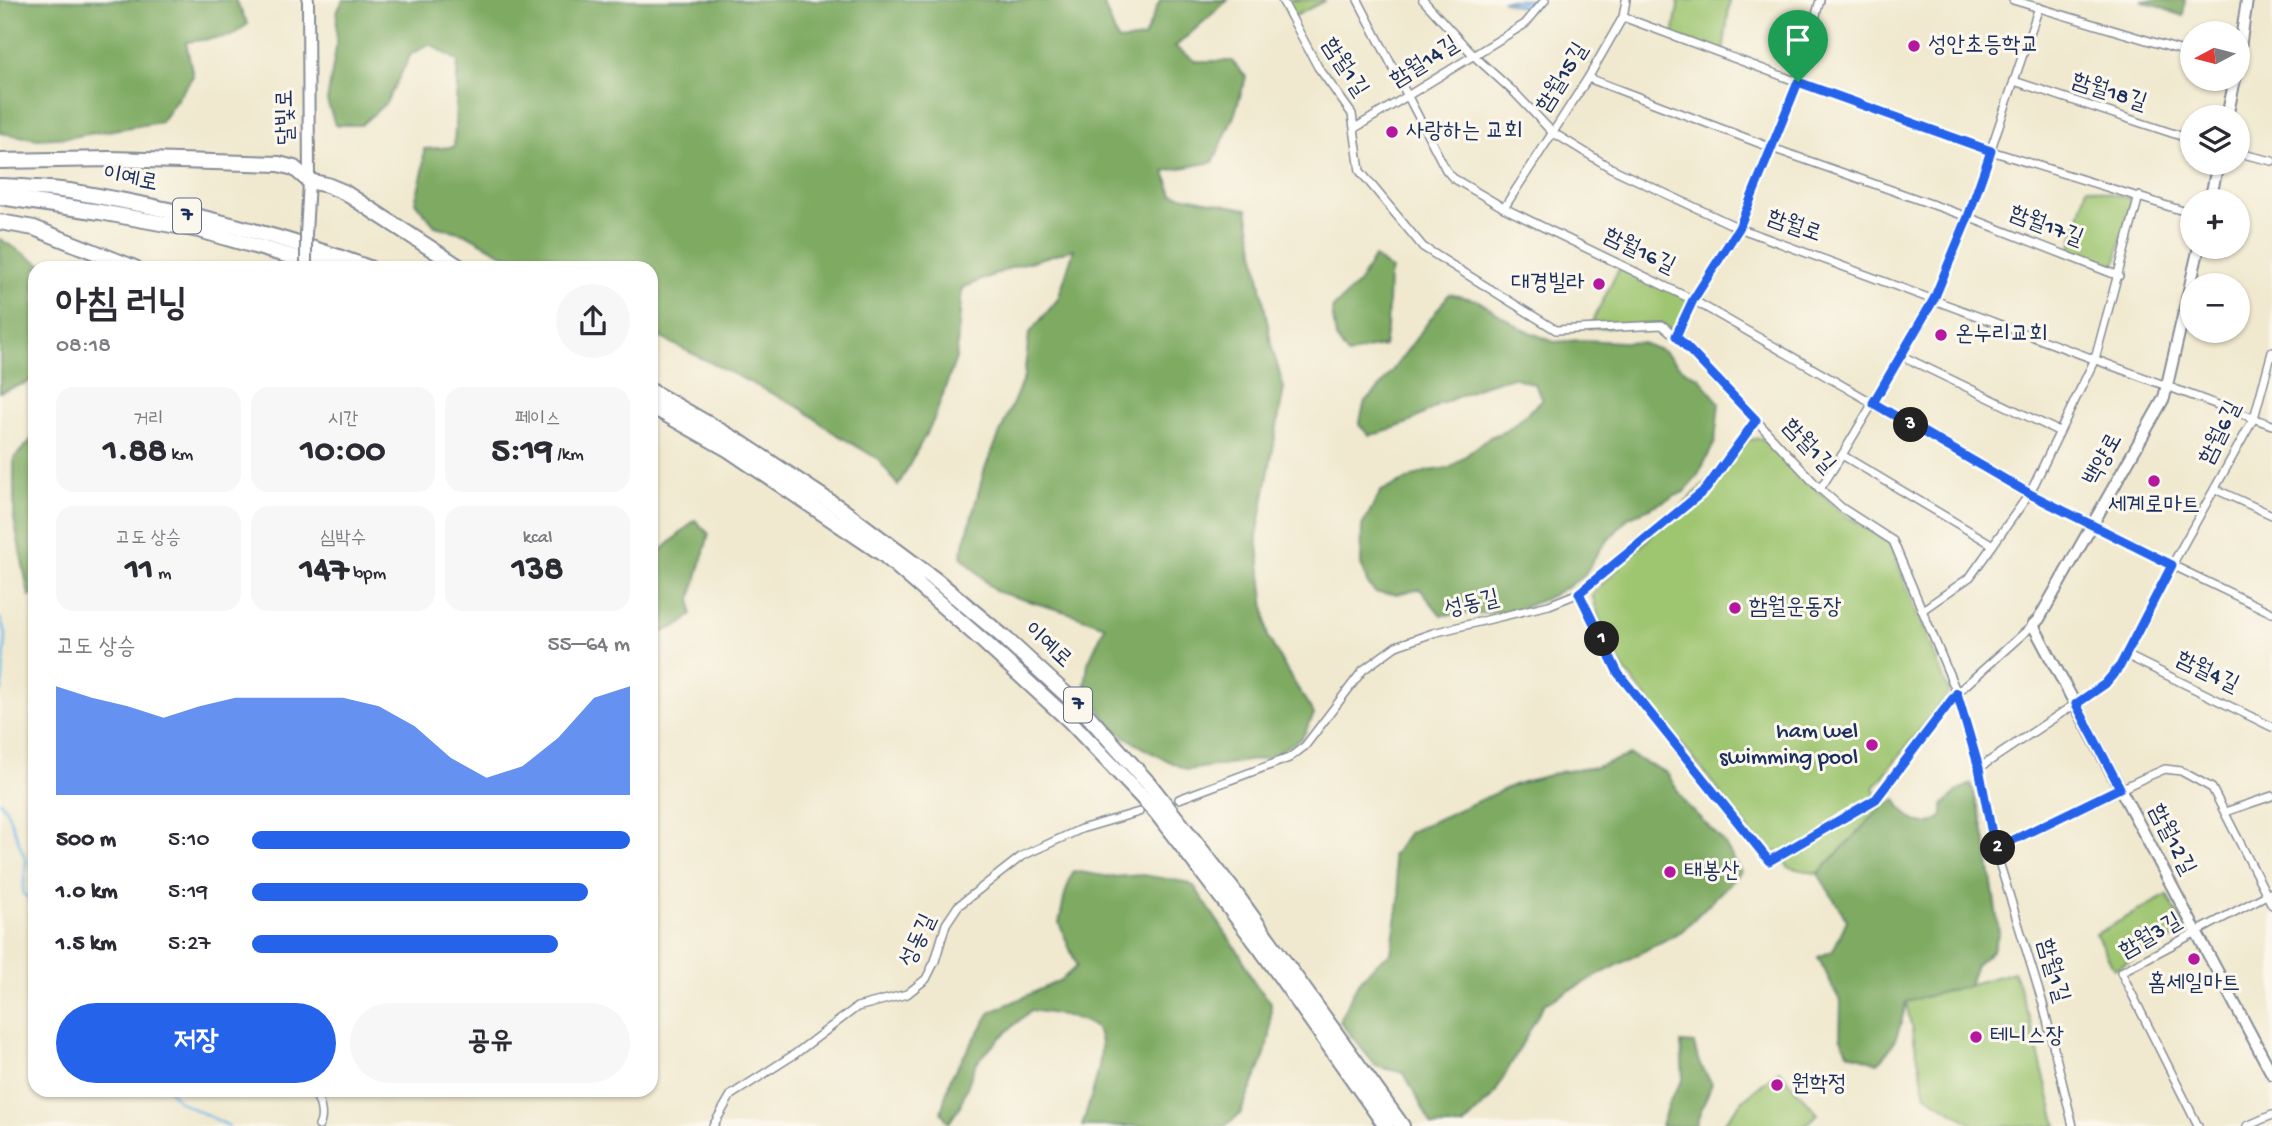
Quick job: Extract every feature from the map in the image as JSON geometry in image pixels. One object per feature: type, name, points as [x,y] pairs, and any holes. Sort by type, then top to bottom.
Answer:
[{"type":"highway","points":[[0,161],[111,159],[279,164],[294,169],[309,181],[344,192],[450,261]]},
{"type":"highway","name":"이예로","points":[[0,186],[66,191],[147,206],[279,238],[348,261]]},
{"type":"highway","name":"이예로","points":[[0,197],[199,230],[307,261]]},
{"type":"highway","points":[[0,222],[34,229],[117,261]]},
{"type":"highway","name":"이예로","points":[[658,406],[729,450],[883,554],[1069,720],[1164,822],[1261,949],[1386,1126]]},
{"type":"highway","name":"이예로","points":[[658,406],[738,441],[841,509],[927,573],[1007,640],[1082,709],[1150,785],[1232,889],[1402,1126]]},
{"type":"street","name":"달빛로","points":[[306,261],[309,181],[308,0]]},
{"type":"street","name":"함월1길","points":[[1282,0],[1318,67],[1352,114],[1360,171],[1423,247],[1556,330],[1662,325],[1676,336],[1820,489],[1842,508],[1894,541],[1957,693],[1979,768],[1995,849],[2043,1004],[2073,1126]]},
{"type":"street","name":"함월16길","points":[[1357,0],[1446,170],[1453,178],[1504,208],[1693,300],[2030,494],[2272,613]]},
{"type":"street","name":"함월로","points":[[1423,0],[1474,56],[1552,132],[1611,168],[1739,228],[2272,425]]},
{"type":"street","name":"함월14길","points":[[1355,128],[1525,24],[1545,0]]},
{"type":"street","name":"함월15길","points":[[1504,208],[1588,78],[1623,17],[1626,0]]},
{"type":"street","points":[[1676,336],[1693,300],[1739,228],[1798,82],[1820,0]]},
{"type":"street","points":[[2013,0],[2180,50]]},
{"type":"street","points":[[2243,21],[2246,0]]},
{"type":"street","points":[[1820,489],[1934,299],[1968,217],[2039,7]]},
{"type":"street","points":[[1623,17],[1991,151],[2180,210]]},
{"type":"street","name":"함월17길","points":[[1588,78],[1772,148],[1968,217],[2119,276]]},
{"type":"street","name":"함월18길","points":[[2014,82],[2180,136]]},
{"type":"street","points":[[2250,156],[2272,161]]},
{"type":"street","points":[[1924,609],[1970,578],[2030,494],[2058,431],[2095,359],[2139,196]]},
{"type":"street","name":"백양로","points":[[1579,593],[1618,673],[1769,861],[1876,799],[1957,693],[2039,619],[2164,398],[2196,259]]},
{"type":"street","name":"함월6길","points":[[1979,768],[2105,684],[2120,666],[2253,418],[2272,352]]},
{"type":"street","points":[[1902,356],[2058,431]]},
{"type":"street","name":"성동길","points":[[1179,799],[1289,758],[1305,746],[1363,670],[1396,646],[1433,633],[1549,605],[1579,593],[1706,489],[1756,420]]},
{"type":"street","points":[[1842,455],[1993,545]]},
{"type":"street","name":"함월6길","points":[[2216,489],[2272,514]]},
{"type":"street","name":"함월12길","points":[[2033,625],[2272,1074]]},
{"type":"street","name":"함월4길","points":[[2126,655],[2272,727]]},
{"type":"street","points":[[1995,849],[2165,769],[2181,771],[2211,788],[2269,894],[2272,905]]},
{"type":"street","points":[[2225,812],[2272,796]]},
{"type":"street","name":"성동길","points":[[713,1126],[731,1095],[795,1054],[858,1007],[907,994],[926,979],[935,961],[946,924],[958,906],[1022,856],[1081,829],[1139,811]]},
{"type":"street","name":"함월3길","points":[[2198,1126],[2121,972],[2269,894]]},
{"type":"street","points":[[317,1097],[322,1121],[319,1126]]},
{"type":"street","points":[[2247,1126],[2272,1115]]},
{"type":"green space","points":[[0,0],[235,0],[248,24],[231,36],[186,42],[193,76],[161,122],[71,137],[38,139],[0,133]]},
{"type":"green space","points":[[343,0],[1102,0],[1118,41],[1144,38],[1160,0],[1228,0],[1175,47],[1196,61],[1232,61],[1246,77],[1234,116],[1213,162],[1165,171],[1172,194],[1247,209],[1272,348],[1284,388],[1257,536],[1268,637],[1314,714],[1302,738],[1268,758],[1187,770],[1148,751],[1112,728],[1085,686],[1088,663],[1105,626],[995,591],[961,556],[985,468],[1024,377],[1029,334],[1058,299],[1074,249],[1015,266],[962,288],[956,358],[934,419],[898,486],[878,459],[831,431],[801,408],[658,336],[658,261],[515,261],[466,234],[435,226],[415,202],[423,171],[424,149],[454,147],[458,61],[430,44],[411,54],[386,103],[361,125],[335,125],[327,101],[336,48],[337,12]]},
{"type":"green space","points":[[1282,0],[1326,0],[1291,18]]},
{"type":"green space","points":[[1679,0],[1730,0],[1723,54],[1673,36]]},
{"type":"green space","points":[[2141,0],[2185,0],[2183,16]]},
{"type":"green space","points":[[2087,187],[2132,199],[2114,269],[2070,251]]},
{"type":"green space","points":[[0,239],[36,261],[28,261],[28,382],[0,392]]},
{"type":"green space","points":[[1374,257],[1392,270],[1389,276],[1384,346],[1348,355],[1336,338],[1332,309],[1359,283]]},
{"type":"green space","points":[[1621,265],[1693,300],[1677,335],[1662,325],[1589,328]]},
{"type":"green space","points":[[1449,294],[1477,300],[1522,329],[1554,342],[1582,340],[1642,343],[1663,351],[1685,371],[1700,378],[1719,403],[1715,442],[1697,477],[1684,492],[1628,518],[1601,548],[1583,577],[1551,596],[1513,612],[1441,615],[1420,589],[1397,594],[1376,593],[1368,585],[1361,564],[1362,526],[1381,491],[1427,471],[1450,468],[1490,437],[1508,430],[1543,399],[1534,384],[1512,377],[1482,386],[1441,404],[1408,423],[1380,433],[1369,435],[1359,425],[1365,401],[1377,391]]},
{"type":"green space","points":[[1761,438],[1842,513],[1889,542],[1949,692],[1874,788],[1882,806],[1818,874],[1788,867],[1779,851],[1771,852],[1763,848],[1621,665],[1600,621],[1592,594],[1749,440]]},
{"type":"green space","points":[[28,443],[28,591],[14,519],[14,458]]},
{"type":"green space","points":[[695,520],[709,534],[691,599],[692,614],[682,624],[658,634],[658,554]]},
{"type":"green space","points":[[1630,755],[1667,773],[1685,803],[1723,841],[1741,872],[1682,931],[1544,1004],[1494,1095],[1463,1126],[1432,1126],[1404,1073],[1376,1066],[1340,1022],[1359,982],[1372,967],[1391,953],[1400,895],[1392,856],[1409,832],[1516,784],[1560,772],[1596,767]]},
{"type":"green space","points":[[1971,784],[1987,848],[1999,932],[1993,950],[1976,965],[1969,985],[1906,1002],[1897,1035],[1878,1063],[1847,1052],[1840,1036],[1841,1003],[1818,957],[1833,951],[1847,920],[1818,874],[1883,806],[1896,799],[1910,818],[1928,823],[1943,816],[1943,805],[1959,790]]},
{"type":"green space","points":[[1073,871],[1111,877],[1143,875],[1194,886],[1241,956],[1255,984],[1271,1002],[1270,1036],[1263,1061],[1240,1114],[1225,1126],[1082,1126],[1100,1059],[1099,1035],[1094,1027],[1081,1020],[1031,1010],[976,1063],[960,1106],[949,1123],[941,1112],[951,1077],[991,1012],[1061,980],[1077,966],[1059,923]]},
{"type":"green space","points":[[2167,895],[2185,927],[2182,934],[2114,969],[2096,934]]},
{"type":"green space","points":[[2014,972],[2029,1017],[2057,1126],[1975,1126],[1926,1095],[1906,1002]]},
{"type":"green space","points":[[1681,1043],[1694,1044],[1699,1063],[1712,1083],[1695,1126],[1661,1126],[1668,1104],[1683,1079]]},
{"type":"green space","name":"원학정","points":[[1779,1070],[1818,1114],[1805,1126],[1721,1126],[1743,1100]]},
{"type":"water","points":[[1502,0],[1539,0],[1531,11]]},
{"type":"waterway","points":[[0,618],[6,634],[0,693]]},
{"type":"waterway","points":[[0,801],[7,811],[26,861],[23,894],[28,898]]},
{"type":"waterway","points":[[175,1097],[180,1102],[229,1126]]},
{"type":"place","name":"성안초등학교","points":[[1914,46]]},
{"type":"place","name":"사랑하는 교회","points":[[1392,132]]},
{"type":"place","name":"대경빌라","points":[[1599,284]]},
{"type":"place","name":"온누리교회","points":[[1941,335]]},
{"type":"place","name":"세계로마트","points":[[2154,481]]},
{"type":"place","name":"함월운동장","points":[[1735,608]]},
{"type":"place","name":"ham wel swimming pool","points":[[1872,745]]},
{"type":"place","name":"태봉산","points":[[1670,872]]},
{"type":"place","name":"홈세일마트","points":[[2194,959]]},
{"type":"place","name":"테니스장","points":[[1976,1037]]},
{"type":"place","name":"원학정","points":[[1777,1085]]},
{"type":"route","points":[[1798,82],[1991,151],[1968,217],[1934,299],[1873,403],[2030,494],[2172,565],[2120,666],[2105,684],[2076,704],[2120,788],[1995,849],[1979,768],[1957,693],[1876,799],[1769,861],[1618,673],[1579,593],[1706,489],[1756,420],[1676,336],[1693,300],[1739,228],[1798,82]]}]
